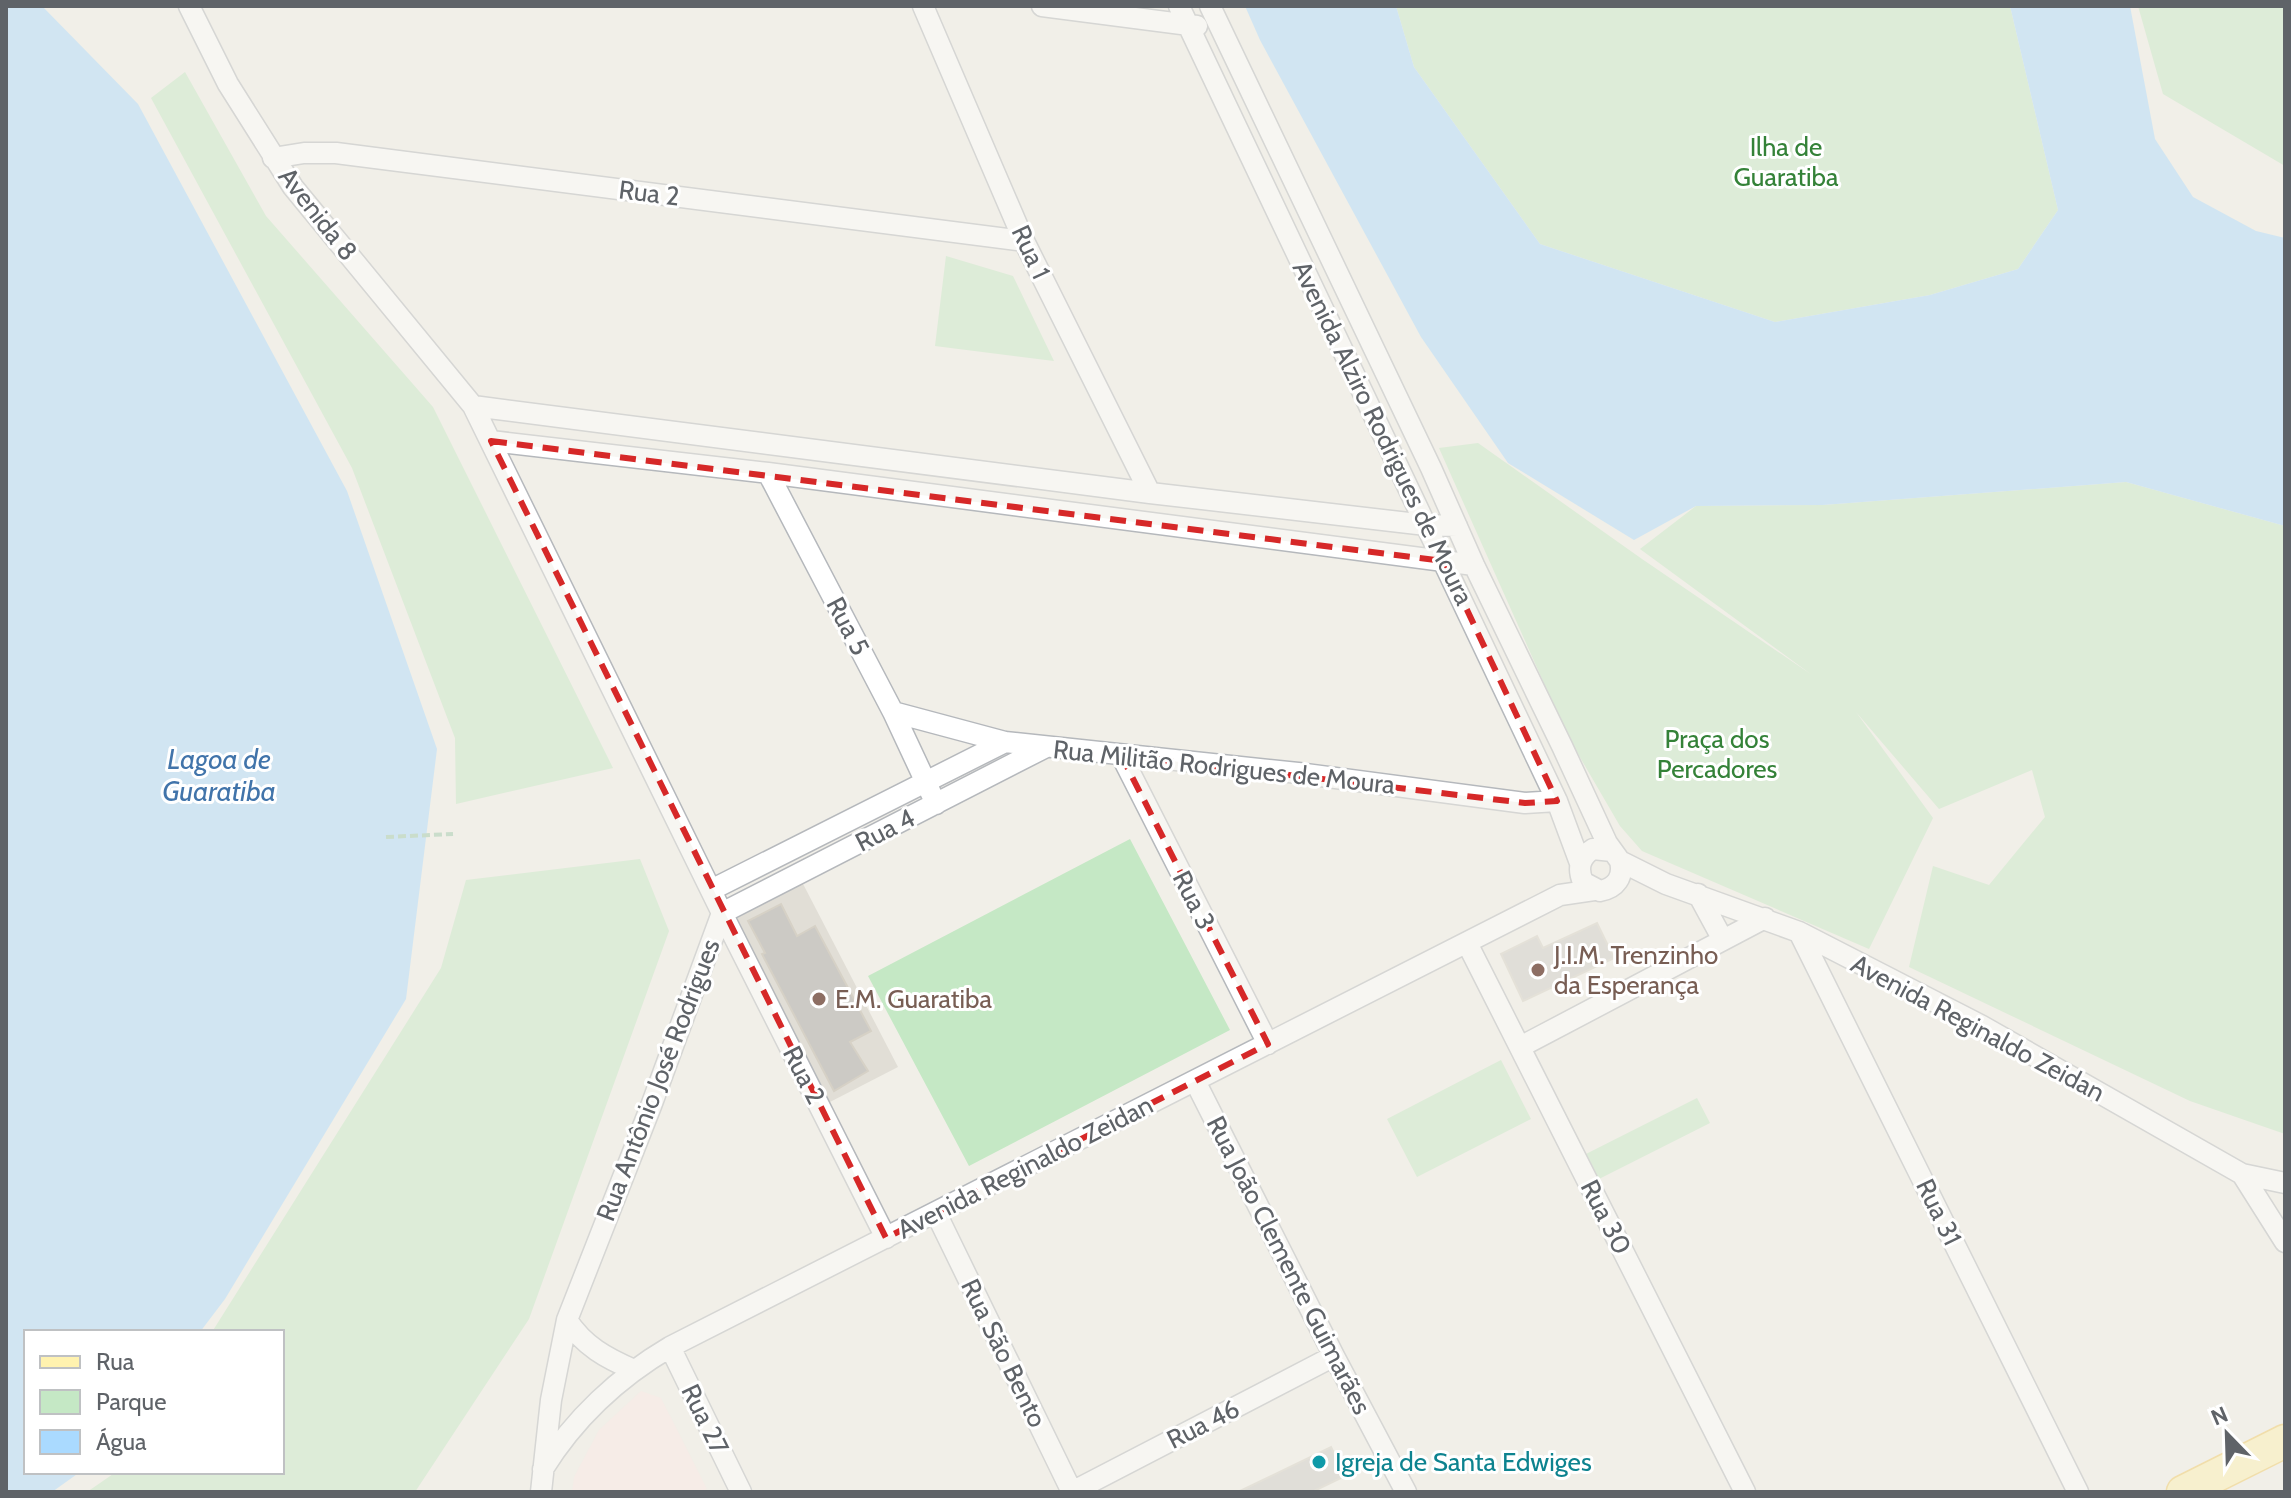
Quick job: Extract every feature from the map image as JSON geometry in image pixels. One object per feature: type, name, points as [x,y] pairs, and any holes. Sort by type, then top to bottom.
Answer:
[{"type":"main road","points":[[2183,1492],[2285,1441]]},
{"type":"street","name":"Avenida 8","points":[[189,6],[228,84],[293,187],[473,406]]},
{"type":"street","name":"Rua 1","points":[[923,6],[1024,241],[1150,493]]},
{"type":"street","points":[[1042,6],[1220,28]]},
{"type":"street","name":"Avenida Alziro Rodrigues de Moura","points":[[1179,6],[1548,781],[1580,866]]},
{"type":"street","name":"Avenida Alziro Rodrigues de Moura","points":[[1210,6],[1431,468],[1474,565],[1616,856]]},
{"type":"street","name":"Rua 2","points":[[273,158],[304,153],[336,153],[1024,241]]},
{"type":"street","points":[[473,406],[1150,493],[1457,526]]},
{"type":"street","name":"Rua Antônio José Rodrigues","points":[[473,406],[722,913],[567,1320],[551,1400],[543,1469]]},
{"type":"street","points":[[491,441],[768,473],[1474,565]]},
{"type":"street","points":[[1401,473],[1431,468]]},
{"type":"street","name":"Rua 5","points":[[768,473],[893,712],[936,804]]},
{"type":"street","name":"Rua Militão Rodrigues de Moura","points":[[893,712],[1005,742],[1298,773],[1525,803],[1557,801]]},
{"type":"street","name":"Rua 4","points":[[711,890],[1005,742]]},
{"type":"street","name":"Rua 4","points":[[722,913],[1047,747]]},
{"type":"street","name":"Rua 3","points":[[1121,755],[1268,1044]]},
{"type":"street","points":[[1548,781],[1573,769]]},
{"type":"street","points":[[1593,849],[1616,856],[1621,875],[1604,888],[1583,882],[1580,866],[1583,857],[1593,849]]},
{"type":"street","name":"Avenida Reginaldo Zeidan","points":[[1616,856],[1666,884],[1799,932],[1982,1026],[2242,1174],[2285,1183]]},
{"type":"street","name":"Avenida Reginaldo Zeidan","points":[[1560,895],[1580,866]]},
{"type":"street","name":"Avenida Reginaldo Zeidan","points":[[543,1469],[576,1424],[634,1370],[670,1347],[1560,895],[1604,888],[1666,884]]},
{"type":"street","points":[[1698,894],[1723,940]]},
{"type":"street","name":"Rua 2","points":[[722,913],[886,1238]]},
{"type":"street","points":[[1520,1047],[1765,918]]},
{"type":"street","name":"Rua 31","points":[[1799,932],[2078,1492]]},
{"type":"street","name":"Rua 30","points":[[1467,943],[1745,1492]]},
{"type":"street","name":"Rua João Clemente Guimarães","points":[[1195,1081],[1406,1492]]},
{"type":"street","points":[[2242,1174],[2285,1242]]},
{"type":"street","name":"Rua São Bento","points":[[936,1213],[1072,1492]]},
{"type":"street","points":[[567,1320],[579,1337],[597,1352],[634,1370]]},
{"type":"street","name":"Rua 27","points":[[670,1347],[741,1492]]},
{"type":"street","name":"Rua 46","points":[[1072,1492],[1334,1356]]},
{"type":"street","points":[[541,1492],[543,1469]]},
{"type":"path","points":[[386,837],[453,834]]},
{"type":"highlighted area","points":[[491,441],[1444,561],[1557,801],[1525,803],[1121,755],[1268,1044],[886,1238]]},
{"type":"shaded area","points":[[801,880],[898,1067],[828,1103],[731,916]]},
{"type":"shaded area","points":[[641,1391],[661,1398],[707,1489],[700,1492],[572,1492],[574,1477],[599,1430]]},
{"type":"green space","name":"Ilha de Guaratiba","points":[[1396,6],[2010,6],[2058,210],[2018,269],[1930,295],[1775,322],[1540,244],[1414,67]]},
{"type":"green space","points":[[2138,6],[2285,6],[2285,166],[2163,94]]},
{"type":"green space","points":[[185,72],[266,216],[433,407],[613,768],[456,804],[455,738],[352,468],[151,98]]},
{"type":"green space","points":[[946,256],[1013,276],[1054,361],[935,346]]},
{"type":"green space","name":"Praça dos Percadores","points":[[1478,443],[1812,675],[1640,549],[1696,506],[1823,505],[2126,482],[2285,526],[2285,1134],[2190,1101],[1909,967],[1933,866],[1989,885],[2045,817],[2032,770],[1939,809],[1856,712],[1933,818],[1869,949],[1642,851],[1620,826],[1567,735],[1439,448]]},
{"type":"green space","points":[[1130,839],[1230,1030],[969,1166],[868,976]]},
{"type":"green space","points":[[640,859],[669,931],[529,1319],[415,1492],[87,1492],[113,1474],[284,1474],[284,1330],[213,1330],[441,968],[466,880]]},
{"type":"green space","points":[[1501,1060],[1531,1119],[1417,1177],[1387,1119]]},
{"type":"green space","points":[[1697,1098],[1710,1123],[1595,1181],[1582,1156]]},
{"type":"water","name":"Lagoa de Guaratiba","points":[[6,6],[42,6],[138,104],[347,491],[437,749],[406,999],[225,1299],[202,1330],[24,1330],[24,1474],[77,1474],[52,1492],[6,1492]]},
{"type":"water","points":[[1245,6],[1396,6],[1414,67],[1540,244],[1775,322],[1930,295],[2018,269],[2058,210],[2010,6],[2130,6],[2155,139],[2193,197],[2256,231],[2285,238],[2285,526],[2126,482],[1823,505],[1696,506],[1634,540],[1508,463],[1421,337],[1260,40]]},
{"type":"building","points":[[781,904],[797,936],[815,926],[871,1031],[850,1042],[868,1071],[834,1091],[762,954],[765,953],[748,921]]},
{"type":"building","points":[[1597,923],[1614,958],[1523,1001],[1501,954],[1537,936],[1543,948]]},
{"type":"building","name":"Igreja de Santa Edwiges","points":[[1331,1447],[1345,1476],[1312,1492],[1238,1492]]},
{"type":"place","name":"J.I.M. Trenzinho da Esperança","points":[[1538,970]]},
{"type":"place","name":"E.M. Guaratiba","points":[[819,999]]},
{"type":"place","name":"Igreja de Santa Edwiges","points":[[1319,1462]]}]
